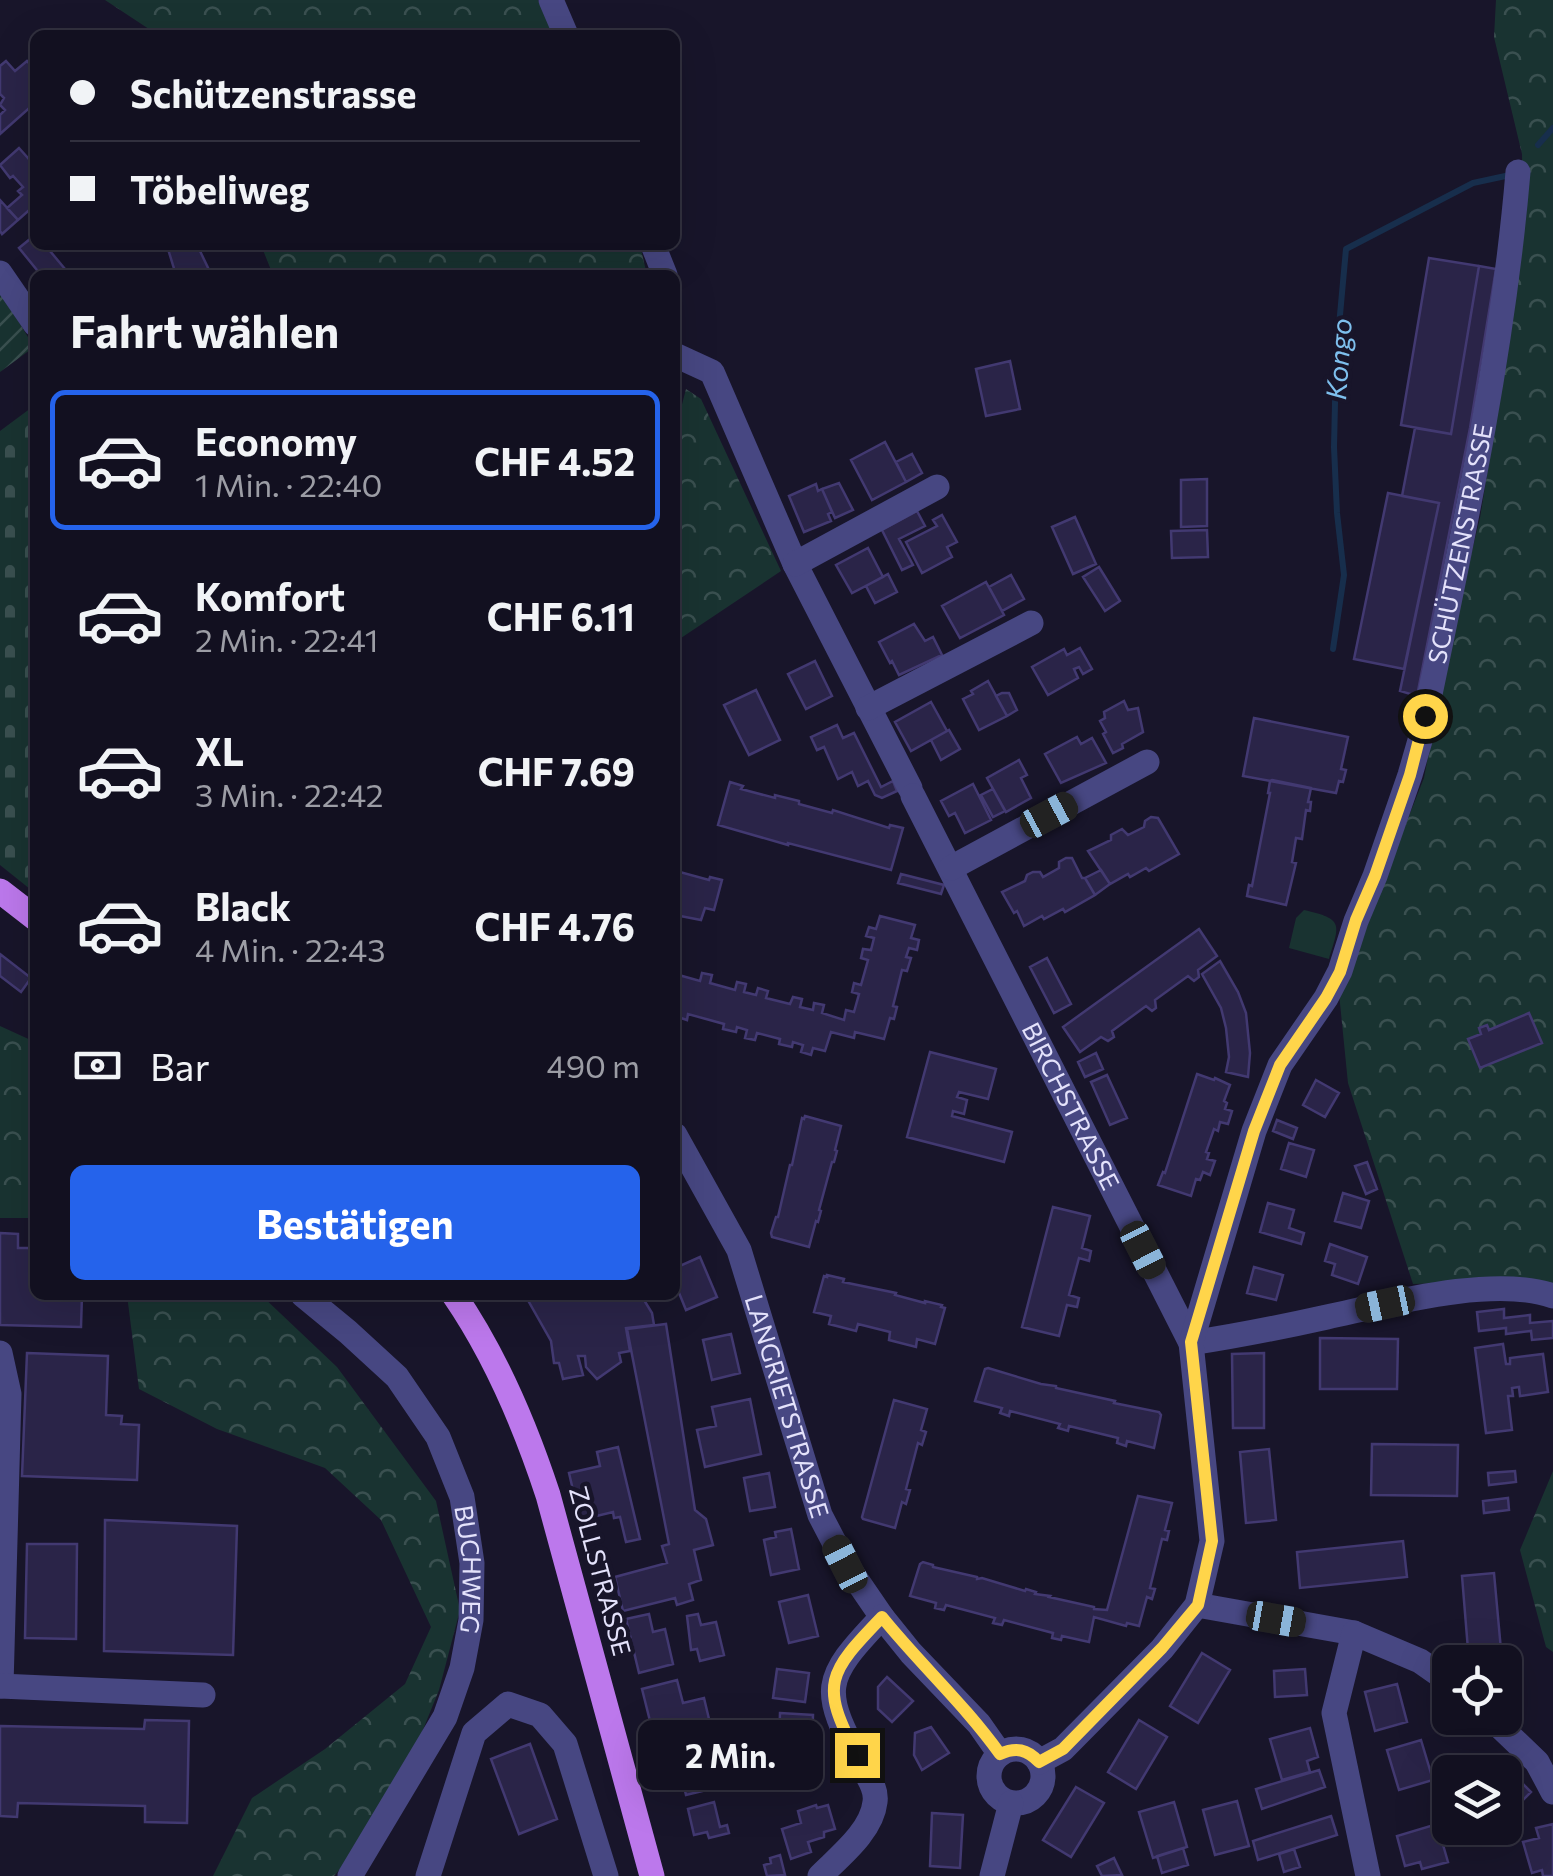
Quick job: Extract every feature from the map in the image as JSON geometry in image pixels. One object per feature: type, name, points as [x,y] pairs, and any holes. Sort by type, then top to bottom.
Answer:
[{"type":"main road","points":[[0,891],[30,914]]},
{"type":"main road","name":"ZOLLSTRASSE","points":[[457,1300],[495,1364],[534,1452],[652,1876]]},
{"type":"street","points":[[551,0],[564,30]]},
{"type":"street","name":"SCHÜTZENSTRASSE","points":[[1039,1762],[1063,1749],[1162,1648],[1198,1605],[1212,1541],[1191,1342],[1261,1114],[1280,1065],[1340,972],[1421,737],[1495,366],[1518,172]]},
{"type":"street","points":[[0,273],[30,317]]},
{"type":"street","name":"BIRCHSTRASSE","points":[[680,357],[712,372],[795,564],[1191,1342]]},
{"type":"street","points":[[795,564],[938,487]]},
{"type":"street","points":[[868,708],[1032,623]]},
{"type":"street","points":[[951,868],[1147,762]]},
{"type":"street","name":"LANGRIETSTRASSE","points":[[680,1144],[738,1250],[820,1515],[858,1585],[882,1617],[979,1724],[1000,1754]]},
{"type":"street","points":[[1191,1342],[1459,1291],[1508,1289],[1553,1296]]},
{"type":"street","name":"BUCHWEG","points":[[309,1300],[397,1377],[438,1438],[462,1497],[472,1563],[471,1620],[462,1668],[445,1717],[350,1876]]},
{"type":"street","points":[[0,1354],[9,1394],[0,1686],[203,1694]]},
{"type":"street","points":[[1198,1605],[1354,1633],[1432,1670]]},
{"type":"street","points":[[820,1876],[868,1824],[875,1805],[871,1782],[842,1729],[833,1688],[836,1672],[882,1617]]},
{"type":"street","points":[[1354,1633],[1334,1713],[1368,1876]]},
{"type":"street","points":[[428,1876],[474,1733],[508,1704],[540,1715],[565,1744],[606,1876]]},
{"type":"street","points":[[1508,1735],[1536,1762],[1553,1792]]},
{"type":"street","points":[[1017,1749],[1039,1762],[1041,1788],[1028,1800],[1002,1800],[991,1786],[990,1768],[1000,1754],[1017,1749]]},
{"type":"street","points":[[992,1876],[1011,1803]]},
{"type":"green space","points":[[105,0],[538,0],[551,30],[150,30]]},
{"type":"green space","points":[[1496,0],[1553,0],[1553,1290],[1519,1280],[1413,1284],[1348,1083],[1339,993],[1424,778],[1450,642],[1480,518],[1508,345],[1523,202],[1522,154],[1494,37]]},
{"type":"green space","points":[[263,250],[641,250],[646,270],[271,270]]},
{"type":"green space","points":[[0,291],[30,340],[30,350],[0,372]]},
{"type":"green space","points":[[686,389],[701,399],[781,571],[680,639],[680,412]]},
{"type":"green space","points":[[30,409],[30,889],[0,865],[0,431]]},
{"type":"green space","points":[[1304,910],[1336,925],[1329,959],[1289,948],[1296,918]]},
{"type":"green space","points":[[0,1026],[30,1040],[30,1218],[0,1218]]},
{"type":"green space","points":[[128,1300],[266,1300],[337,1367],[436,1501],[460,1610],[439,1690],[399,1789],[371,1833],[334,1876],[213,1876],[252,1798],[325,1749],[405,1684],[431,1627],[381,1520],[325,1468],[217,1429],[139,1389]]},
{"type":"green space","points":[[1553,1471],[1553,1652],[1546,1647],[1520,1550]]},
{"type":"building","points":[[6,61],[15,71],[27,61],[30,64],[30,107],[0,134],[0,115],[5,110],[0,105],[4,98],[0,94],[0,66]]},
{"type":"building","points":[[19,148],[30,160],[30,209],[18,220],[7,208],[22,195],[18,191],[23,187],[0,165]]},
{"type":"building","points":[[0,200],[18,220],[2,234],[0,231]]},
{"type":"building","points":[[30,239],[30,250],[49,250],[65,269],[37,270],[19,248]]},
{"type":"building","points":[[168,250],[203,250],[200,251],[209,270],[174,270]]},
{"type":"building","points":[[1429,258],[1479,266],[1451,434],[1401,425]]},
{"type":"building","points":[[1479,266],[1496,269],[1470,428],[1417,696],[1400,691],[1439,503],[1402,496],[1415,428],[1451,434]]},
{"type":"building","points":[[1010,361],[1020,409],[986,416],[976,369]]},
{"type":"building","points":[[885,442],[906,482],[872,500],[851,460]]},
{"type":"building","points":[[912,454],[922,473],[906,482],[896,462]]},
{"type":"building","points":[[1207,479],[1207,526],[1181,527],[1181,480]]},
{"type":"building","points":[[839,483],[853,510],[835,518],[822,489]]},
{"type":"building","points":[[816,484],[832,512],[828,514],[831,521],[804,532],[789,496]]},
{"type":"building","points":[[1388,493],[1439,503],[1404,669],[1354,659]]},
{"type":"building","points":[[917,511],[925,526],[899,539],[913,565],[902,570],[882,530]]},
{"type":"building","points":[[942,515],[957,542],[947,547],[952,557],[922,573],[906,542],[937,526],[933,520]]},
{"type":"building","points":[[1075,517],[1096,564],[1073,574],[1052,527]]},
{"type":"building","points":[[1207,530],[1208,557],[1172,558],[1171,531]]},
{"type":"building","points":[[868,548],[883,577],[852,593],[836,565]]},
{"type":"building","points":[[1099,567],[1120,601],[1105,611],[1083,577]]},
{"type":"building","points":[[888,574],[897,592],[875,603],[866,586]]},
{"type":"building","points":[[1011,575],[1024,599],[1002,611],[989,587]]},
{"type":"building","points":[[986,582],[1004,615],[960,638],[942,606]]},
{"type":"building","points":[[914,624],[925,641],[933,637],[942,655],[899,675],[879,642]]},
{"type":"building","points":[[1080,648],[1092,669],[1083,674],[1079,667],[1074,669],[1078,678],[1048,695],[1032,667],[1064,649],[1067,655]]},
{"type":"building","points":[[815,661],[832,696],[806,709],[788,674]]},
{"type":"building","points":[[988,681],[1007,716],[979,730],[963,699]]},
{"type":"building","points":[[756,690],[780,740],[749,755],[724,705]]},
{"type":"building","points":[[1009,693],[1017,710],[1007,716],[996,696]]},
{"type":"building","points":[[1124,701],[1128,710],[1138,708],[1143,732],[1113,753],[1100,721],[1105,718],[1104,712]]},
{"type":"building","points":[[931,702],[947,731],[911,751],[895,722]]},
{"type":"building","points":[[1254,718],[1348,737],[1341,769],[1346,770],[1336,793],[1243,776]]},
{"type":"building","points":[[837,725],[843,738],[854,733],[881,787],[893,781],[897,791],[882,798],[875,795],[868,781],[858,786],[852,772],[838,779],[824,747],[817,750],[811,737]]},
{"type":"building","points":[[949,730],[960,749],[941,760],[931,740]]},
{"type":"building","points":[[1077,737],[1081,744],[1092,738],[1106,763],[1061,783],[1045,754]]},
{"type":"building","points":[[1019,760],[1027,775],[1021,778],[1031,798],[1006,812],[987,778]]},
{"type":"building","points":[[1272,780],[1311,788],[1310,811],[1306,810],[1302,839],[1296,838],[1292,862],[1296,863],[1286,905],[1247,896]]},
{"type":"building","points":[[730,782],[743,786],[741,789],[799,801],[889,828],[903,828],[891,870],[718,825]]},
{"type":"building","points":[[973,784],[991,820],[965,833],[955,813],[949,816],[941,801]]},
{"type":"building","points":[[993,789],[1005,811],[993,817],[981,795]]},
{"type":"building","points":[[1151,817],[1158,818],[1179,854],[1149,871],[1146,868],[1130,877],[1128,874],[1110,884],[1088,851],[1111,840],[1111,835],[1122,829],[1128,835],[1144,827]]},
{"type":"building","points":[[1072,858],[1095,895],[1065,912],[1063,909],[1044,919],[1042,916],[1024,926],[1002,892],[1025,881],[1033,872],[1040,872],[1043,877],[1059,868],[1059,862]]},
{"type":"building","points":[[1101,870],[1110,884],[1095,895],[1085,878]]},
{"type":"building","points":[[680,872],[722,880],[714,910],[705,908],[701,920],[680,916]]},
{"type":"building","points":[[901,874],[944,885],[941,894],[898,883]]},
{"type":"building","points":[[880,916],[915,925],[911,938],[919,940],[917,950],[909,948],[906,957],[911,958],[907,971],[902,970],[893,1006],[897,1007],[894,1019],[890,1018],[884,1039],[855,1032],[854,1038],[831,1032],[825,1051],[813,1048],[811,1055],[801,1052],[803,1045],[793,1042],[792,1047],[779,1044],[780,1039],[757,1033],[755,1040],[745,1038],[747,1030],[723,1029],[724,1024],[688,1014],[687,1020],[680,1018],[680,975],[700,981],[702,973],[712,975],[710,983],[735,990],[737,982],[746,984],[744,992],[756,995],[758,988],[768,991],[766,998],[790,1004],[793,997],[802,999],[800,1007],[813,1010],[814,1003],[824,1005],[822,1013],[844,1020],[846,1010],[854,1012],[859,994],[852,992],[854,983],[861,985],[868,960],[861,958],[863,949],[871,950],[874,938],[866,936],[869,927],[876,929]]},
{"type":"building","points":[[1199,929],[1217,956],[1198,970],[1199,977],[1194,981],[1188,976],[1155,1000],[1156,1008],[1152,1011],[1146,1006],[1112,1031],[1114,1037],[1108,1041],[1101,1037],[1080,1052],[1063,1027]]},
{"type":"building","points":[[0,954],[30,979],[21,992],[0,976]]},
{"type":"building","points":[[1047,958],[1071,1004],[1054,1013],[1030,967]]},
{"type":"building","points":[[1220,961],[1246,1013],[1248,1077],[1226,1072],[1226,1028],[1221,1008],[1202,974]]},
{"type":"building","points":[[1529,1013],[1542,1043],[1480,1068],[1468,1039],[1481,1034],[1479,1028],[1487,1025],[1489,1030]]},
{"type":"building","points":[[930,1052],[996,1069],[988,1099],[959,1092],[957,1097],[967,1100],[964,1114],[953,1111],[952,1116],[1012,1132],[1004,1162],[907,1137]]},
{"type":"building","points":[[1096,1053],[1103,1069],[1085,1077],[1078,1062]]},
{"type":"building","points":[[1197,1074],[1230,1085],[1224,1101],[1225,1109],[1232,1111],[1228,1124],[1220,1122],[1218,1131],[1214,1129],[1206,1152],[1207,1159],[1215,1161],[1210,1175],[1203,1172],[1200,1180],[1196,1179],[1191,1196],[1158,1185]]},
{"type":"building","points":[[1107,1075],[1127,1118],[1110,1125],[1091,1082]]},
{"type":"building","points":[[1316,1080],[1339,1093],[1325,1117],[1303,1105]]},
{"type":"building","points":[[805,1116],[841,1126],[809,1247],[772,1237],[771,1233]]},
{"type":"building","points":[[1277,1120],[1297,1128],[1293,1139],[1273,1131]]},
{"type":"building","points":[[1289,1143],[1314,1150],[1306,1177],[1281,1169]]},
{"type":"building","points":[[1367,1162],[1377,1189],[1366,1194],[1355,1166]]},
{"type":"building","points":[[1343,1193],[1369,1201],[1361,1228],[1335,1221]]},
{"type":"building","points":[[1268,1203],[1294,1210],[1289,1228],[1304,1233],[1301,1244],[1260,1232]]},
{"type":"building","points":[[1053,1207],[1090,1216],[1082,1248],[1091,1251],[1089,1261],[1079,1258],[1069,1295],[1079,1298],[1077,1307],[1067,1305],[1059,1336],[1022,1327]]},
{"type":"building","points":[[0,1233],[18,1234],[18,1248],[30,1248],[30,1300],[82,1300],[81,1327],[0,1325]]},
{"type":"building","points":[[1330,1244],[1367,1257],[1358,1284],[1332,1275],[1335,1264],[1325,1261]]},
{"type":"building","points":[[700,1257],[717,1297],[686,1310],[680,1295],[680,1266]]},
{"type":"building","points":[[1254,1267],[1283,1275],[1276,1300],[1247,1293]]},
{"type":"building","points":[[827,1275],[942,1305],[945,1308],[935,1344],[917,1339],[916,1347],[889,1340],[890,1332],[858,1324],[856,1331],[829,1324],[831,1316],[814,1312]]},
{"type":"building","points":[[528,1300],[644,1300],[652,1313],[654,1325],[626,1328],[630,1351],[619,1353],[621,1362],[597,1379],[586,1367],[585,1356],[578,1356],[583,1375],[563,1379],[559,1363],[554,1363],[551,1341]]},
{"type":"building","points":[[1504,1309],[1504,1318],[1530,1315],[1530,1323],[1553,1321],[1553,1338],[1532,1340],[1531,1331],[1506,1334],[1506,1328],[1479,1331],[1477,1312]]},
{"type":"building","points":[[666,1324],[695,1510],[706,1519],[713,1545],[694,1550],[701,1580],[689,1584],[693,1600],[677,1605],[675,1598],[623,1611],[615,1577],[667,1563],[662,1546],[669,1544],[627,1329]]},
{"type":"building","points":[[731,1334],[740,1373],[712,1380],[703,1340]]},
{"type":"building","points":[[1320,1338],[1398,1339],[1397,1389],[1320,1389]]},
{"type":"building","points":[[1503,1344],[1506,1364],[1510,1364],[1510,1358],[1543,1354],[1548,1392],[1520,1396],[1519,1387],[1512,1388],[1513,1396],[1508,1396],[1512,1430],[1486,1433],[1475,1348]]},
{"type":"building","points":[[27,1353],[108,1356],[106,1415],[122,1416],[121,1424],[139,1425],[137,1480],[22,1476]]},
{"type":"building","points":[[1264,1353],[1264,1428],[1233,1428],[1232,1354]]},
{"type":"building","points":[[988,1368],[1159,1412],[1154,1448],[1127,1441],[1126,1446],[1117,1443],[1118,1438],[1069,1426],[1068,1431],[1058,1428],[1060,1424],[1010,1411],[1009,1416],[1000,1413],[1002,1408],[975,1401]]},
{"type":"building","points":[[750,1399],[761,1454],[705,1467],[697,1430],[716,1426],[712,1407]]},
{"type":"building","points":[[894,1400],[927,1409],[921,1430],[926,1432],[922,1445],[918,1443],[906,1489],[910,1490],[906,1504],[902,1502],[895,1528],[862,1517]]},
{"type":"building","points":[[1372,1444],[1458,1445],[1457,1496],[1371,1495]]},
{"type":"building","points":[[618,1447],[640,1539],[626,1542],[620,1517],[614,1518],[613,1512],[580,1520],[569,1473],[600,1466],[597,1452]]},
{"type":"building","points":[[1269,1449],[1276,1520],[1246,1523],[1240,1452]]},
{"type":"building","points":[[1515,1471],[1516,1482],[1489,1485],[1488,1473]]},
{"type":"building","points":[[769,1473],[775,1507],[750,1511],[744,1478]]},
{"type":"building","points":[[1138,1496],[1172,1503],[1165,1530],[1169,1531],[1167,1540],[1162,1539],[1150,1588],[1155,1589],[1152,1599],[1147,1597],[1139,1626],[1094,1617],[1089,1642],[1062,1636],[1061,1640],[1052,1638],[1053,1633],[1004,1620],[1002,1625],[993,1623],[995,1618],[946,1605],[944,1610],[935,1608],[936,1603],[910,1596],[923,1562],[1107,1610]]},
{"type":"building","points":[[1508,1498],[1509,1510],[1484,1513],[1483,1501]]},
{"type":"building","points":[[105,1520],[237,1526],[233,1655],[104,1651]]},
{"type":"building","points":[[791,1529],[799,1569],[771,1575],[764,1540],[776,1537],[775,1532]]},
{"type":"building","points":[[1403,1541],[1407,1577],[1300,1588],[1297,1552]]},
{"type":"building","points":[[27,1544],[77,1544],[76,1639],[25,1638]]},
{"type":"building","points":[[1494,1573],[1501,1645],[1468,1645],[1462,1576]]},
{"type":"building","points":[[808,1595],[818,1636],[789,1643],[779,1602]]},
{"type":"building","points":[[649,1614],[653,1632],[665,1629],[673,1664],[639,1673],[626,1619]]},
{"type":"building","points":[[698,1614],[701,1625],[716,1622],[724,1655],[700,1661],[697,1649],[691,1650],[687,1616]]},
{"type":"building","points":[[1202,1653],[1230,1670],[1198,1723],[1170,1706]]},
{"type":"building","points":[[777,1669],[809,1673],[805,1702],[773,1698]]},
{"type":"building","points":[[1305,1669],[1307,1695],[1275,1697],[1274,1671]]},
{"type":"building","points":[[887,1677],[913,1701],[892,1722],[878,1709],[878,1687]]},
{"type":"building","points":[[677,1680],[683,1703],[704,1698],[709,1719],[695,1722],[700,1741],[661,1751],[642,1689]]},
{"type":"building","points":[[1397,1684],[1407,1722],[1375,1731],[1365,1692]]},
{"type":"building","points":[[780,1713],[813,1715],[812,1744],[779,1742]]},
{"type":"building","points":[[145,1720],[189,1721],[187,1823],[145,1822],[145,1806],[18,1803],[17,1817],[0,1816],[0,1726],[144,1729]]},
{"type":"building","points":[[1139,1720],[1167,1737],[1136,1789],[1108,1772]]},
{"type":"building","points":[[931,1727],[949,1753],[922,1770],[914,1755],[915,1733]]},
{"type":"building","points":[[1310,1728],[1318,1757],[1307,1761],[1310,1772],[1282,1780],[1270,1739]]},
{"type":"building","points":[[1421,1740],[1432,1780],[1399,1790],[1387,1750]]},
{"type":"building","points":[[530,1744],[557,1819],[519,1834],[491,1759]]},
{"type":"building","points":[[720,1756],[727,1785],[686,1795],[679,1766]]},
{"type":"building","points":[[1319,1770],[1325,1787],[1262,1809],[1256,1789]]},
{"type":"building","points":[[1522,1783],[1531,1792],[1522,1801]]},
{"type":"building","points":[[1076,1787],[1104,1803],[1071,1857],[1043,1840]]},
{"type":"building","points":[[1237,1801],[1249,1846],[1215,1855],[1203,1810]]},
{"type":"building","points":[[714,1802],[720,1827],[727,1825],[729,1833],[709,1838],[707,1832],[694,1835],[688,1809]]},
{"type":"building","points":[[1174,1802],[1187,1847],[1153,1858],[1139,1812]]},
{"type":"building","points":[[828,1805],[835,1829],[808,1842],[811,1852],[791,1859],[782,1829],[801,1823],[798,1811]]},
{"type":"building","points":[[932,1813],[963,1815],[960,1868],[930,1866]]},
{"type":"building","points":[[1331,1816],[1337,1835],[1258,1860],[1253,1841]]},
{"type":"building","points":[[1553,1824],[1553,1876],[1543,1876],[1542,1870],[1532,1873],[1523,1842],[1539,1838],[1536,1828]]},
{"type":"building","points":[[1432,1826],[1432,1845],[1443,1845],[1448,1862],[1422,1869],[1420,1862],[1405,1866],[1397,1836]]},
{"type":"building","points":[[1183,1848],[1188,1865],[1162,1873],[1157,1856]]},
{"type":"building","points":[[1294,1849],[1300,1867],[1284,1872],[1279,1854]]},
{"type":"building","points":[[780,1855],[785,1875],[767,1876],[764,1865]]},
{"type":"building","points":[[1114,1858],[1122,1875],[1102,1876],[1097,1866]]},
{"type":"waterway","name":"Kongo","points":[[1538,145],[1553,128]]},
{"type":"waterway","name":"Kongo","points":[[1333,649],[1344,575],[1334,447],[1336,359],[1346,249],[1473,183],[1510,175]]},
{"type":"route","points":[[857,1755],[842,1729],[833,1688],[836,1672],[882,1617],[979,1724],[1000,1754],[1017,1749],[1039,1762],[1063,1749],[1162,1648],[1198,1605],[1212,1541],[1191,1342],[1254,1131],[1280,1065],[1340,972],[1410,775],[1425,716]]}]
